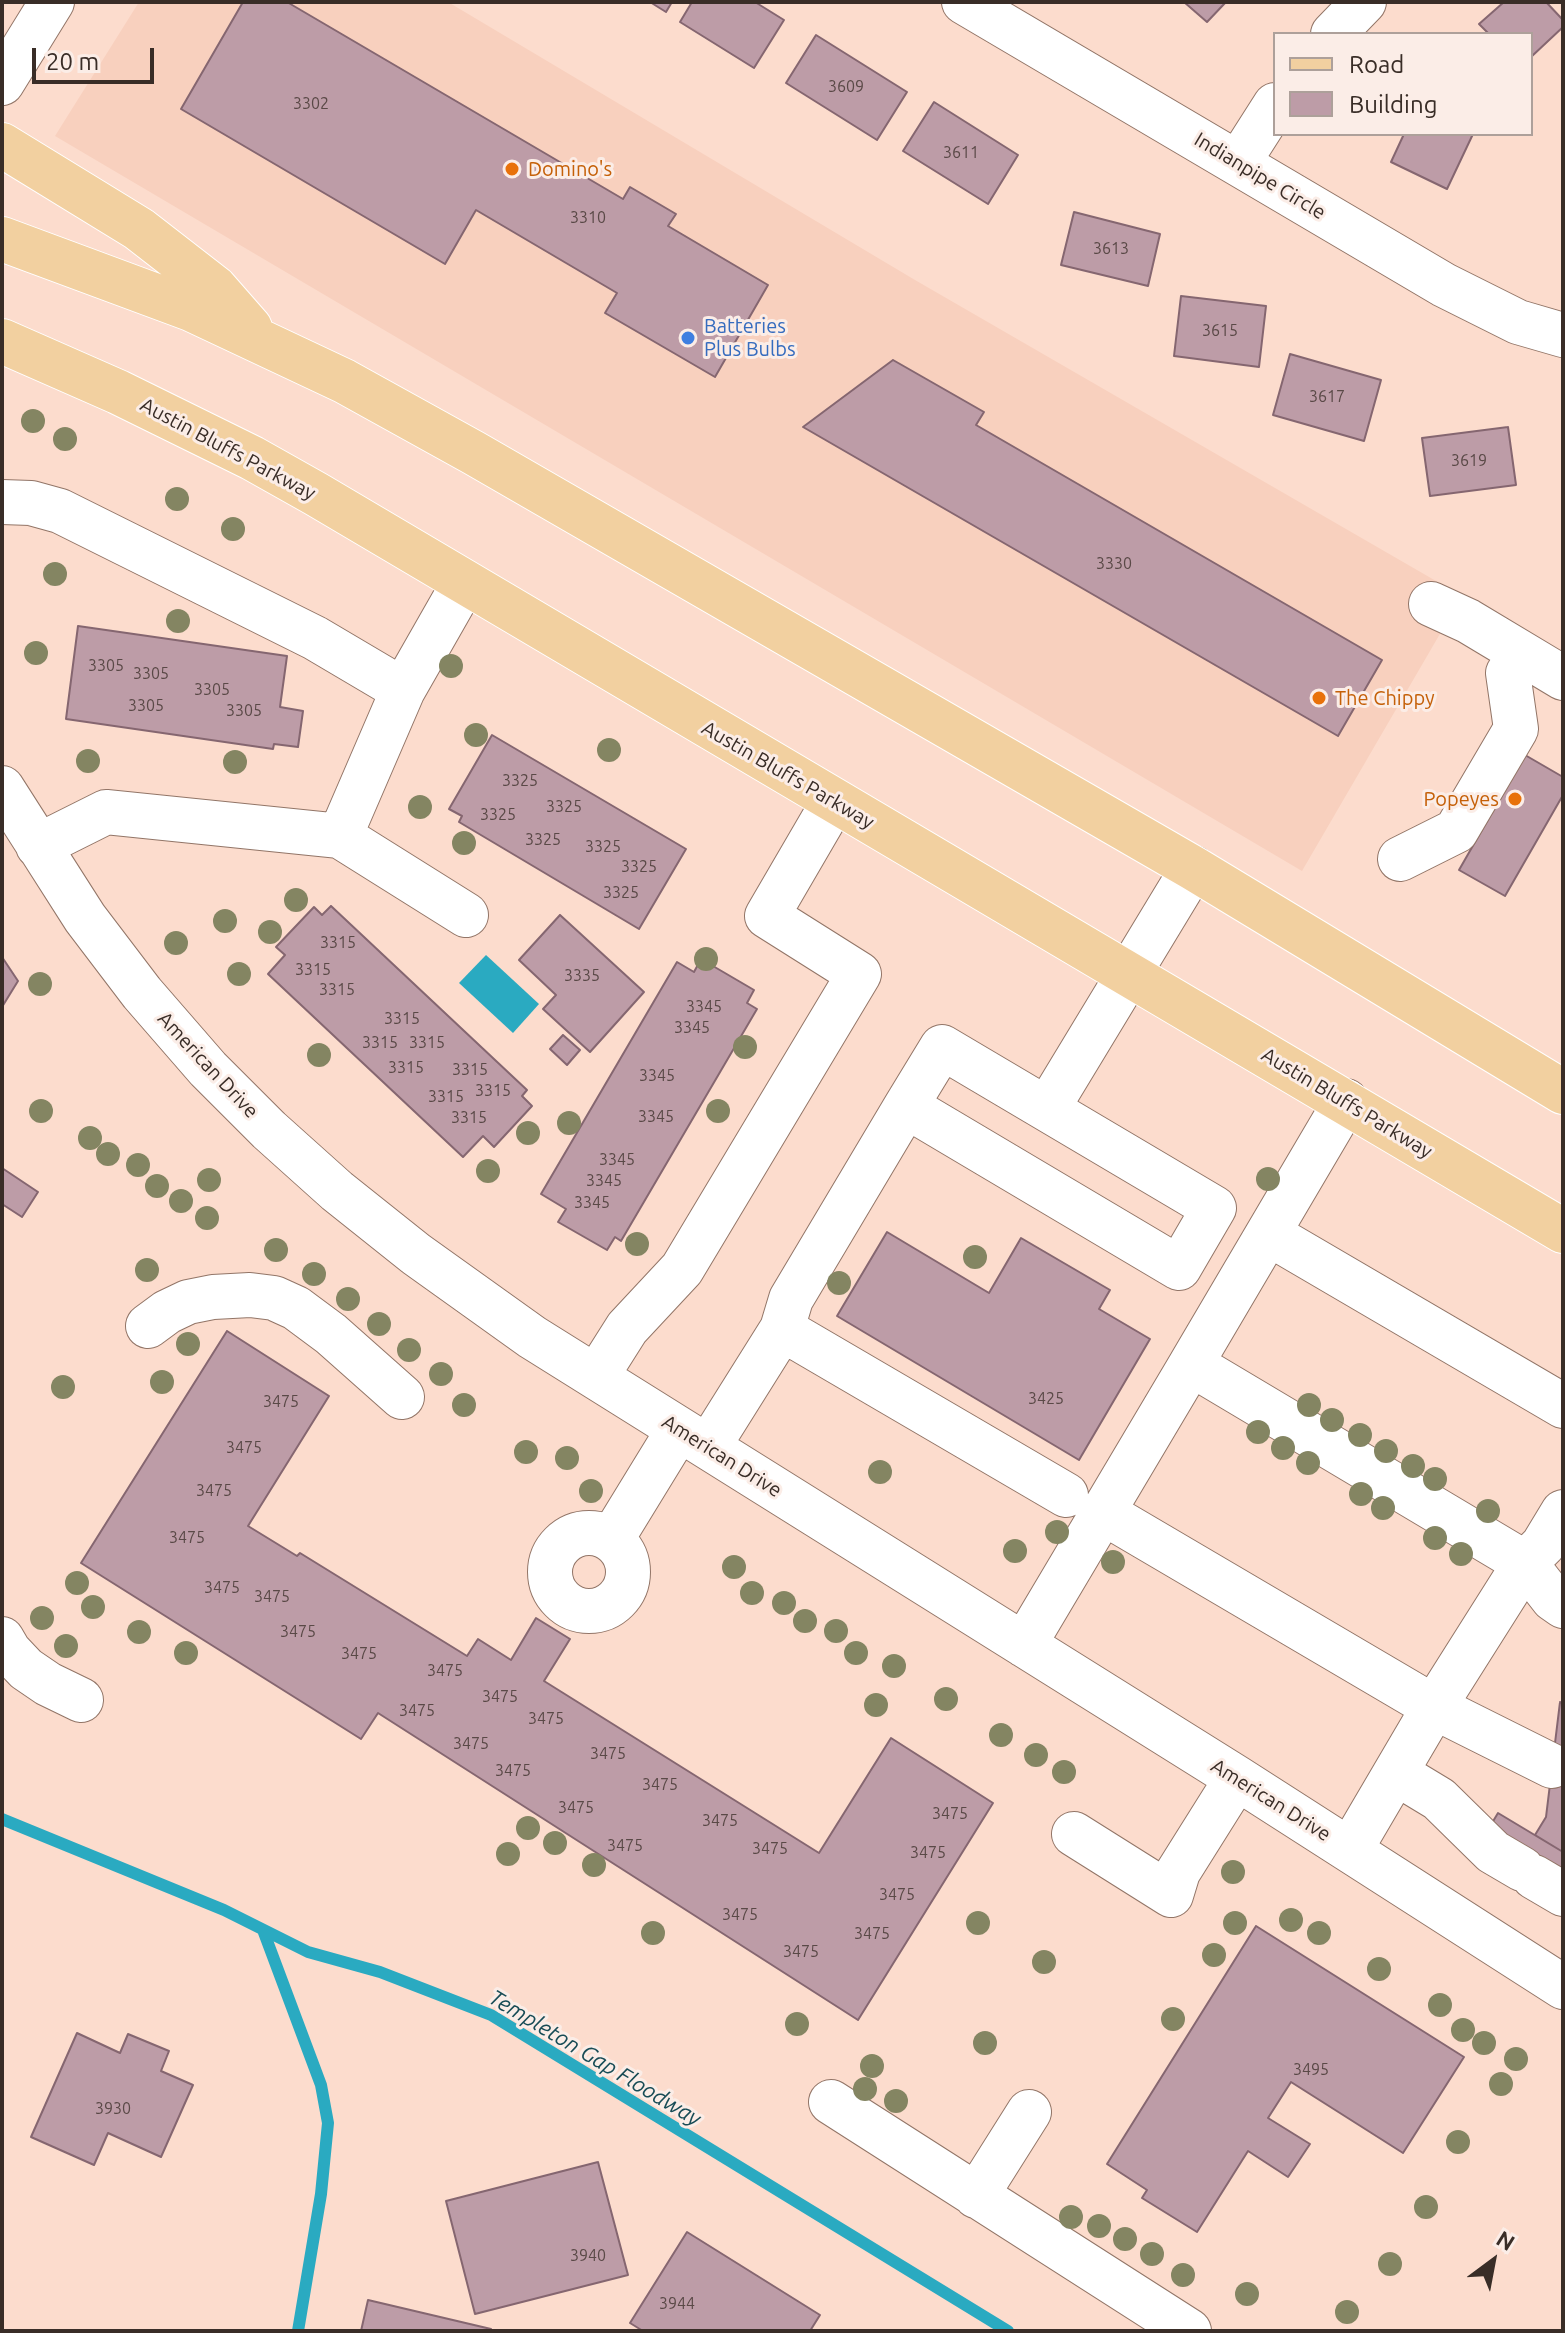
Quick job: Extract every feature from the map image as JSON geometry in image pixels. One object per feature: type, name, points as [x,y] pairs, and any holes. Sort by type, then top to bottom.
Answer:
[{"type":"main road","points":[[2,145],[139,229],[215,288],[262,342]]},
{"type":"main road","points":[[2,239],[191,309],[344,381],[1193,868],[1563,1092]]},
{"type":"main road","name":"Austin Bluffs Parkway","points":[[2,341],[118,392],[252,458],[1563,1231]]},
{"type":"street","points":[[2,83],[52,2]]},
{"type":"street","name":"Indianpipe Circle","points":[[964,2],[1444,285],[1518,322],[1563,335]]},
{"type":"street","points":[[1335,32],[1364,2]]},
{"type":"street","points":[[1238,163],[1273,108]]},
{"type":"street","points":[[2,502],[31,503],[60,511],[315,638],[403,690]]},
{"type":"street","points":[[340,836],[403,690],[464,583]]},
{"type":"street","points":[[1431,604],[1468,621],[1563,678]]},
{"type":"street","points":[[1400,859],[1456,831],[1516,729],[1508,673]]},
{"type":"street","name":"American Drive","points":[[2,788],[85,918],[142,993],[208,1069],[269,1130],[337,1191],[416,1254],[473,1297],[596,1377],[1237,1778],[1563,1987]]},
{"type":"street","points":[[596,1377],[627,1328],[682,1269],[859,974],[767,916],[834,801]]},
{"type":"street","points":[[38,846],[106,812],[340,836],[466,915]]},
{"type":"street","points":[[1047,1109],[1193,868]]},
{"type":"street","points":[[611,1540],[782,1329],[791,1299],[906,1106],[942,1047],[1214,1208],[1179,1268],[906,1106]]},
{"type":"street","points":[[1024,1645],[1085,1504],[1191,1364],[1346,1101]]},
{"type":"street","points":[[1269,1234],[1563,1406]]},
{"type":"street","points":[[148,1326],[177,1307],[213,1297],[250,1295],[274,1298],[296,1308],[331,1334],[402,1397]]},
{"type":"street","points":[[782,1329],[1434,1707],[1552,1766]]},
{"type":"street","points":[[1191,1364],[1525,1563],[1553,1599],[1563,1606]]},
{"type":"street","points":[[1350,1850],[1434,1707],[1525,1563],[1543,1545],[1563,1512]]},
{"type":"street","points":[[590,1533],[611,1540],[620,1548],[625,1559],[626,1583],[622,1593],[613,1603],[601,1609],[576,1610],[556,1594],[550,1569],[550,1537],[569,1539],[590,1533]]},
{"type":"street","points":[[2,1639],[26,1669],[81,1700]]},
{"type":"street","points":[[1396,1773],[1439,1799],[1484,1845],[1540,1880]]},
{"type":"street","points":[[1074,1834],[1171,1895],[1178,1872],[1237,1778]]},
{"type":"street","points":[[831,2102],[1189,2331]]},
{"type":"street","points":[[976,2196],[1029,2112]]},
{"type":"shaded area","points":[[139,2],[448,2],[915,280],[1462,596],[1302,871],[55,136]]},
{"type":"water","points":[[486,955],[539,1004],[513,1033],[459,983]]},
{"type":"building","points":[[243,2],[287,2],[623,199],[630,187],[676,214],[668,226],[768,285],[715,377],[605,313],[617,293],[476,210],[445,264],[181,109]]},
{"type":"building","points":[[650,2],[672,2],[666,12]]},
{"type":"building","points":[[692,2],[755,2],[784,20],[754,68],[680,22]]},
{"type":"building","points":[[1184,2],[1226,2],[1207,22]]},
{"type":"building","points":[[1504,2],[1546,2],[1563,20],[1563,27],[1533,55],[1533,32],[1487,32],[1479,24]]},
{"type":"building","points":[[816,35],[907,92],[877,140],[786,83]]},
{"type":"building","points":[[934,102],[1018,155],[988,204],[903,151]]},
{"type":"building","points":[[1403,136],[1472,136],[1447,189],[1391,162]]},
{"type":"building","points":[[1074,212],[1160,234],[1148,286],[1061,265]]},
{"type":"building","points":[[1181,296],[1266,306],[1259,367],[1174,356]]},
{"type":"building","points":[[1290,354],[1381,380],[1364,441],[1273,415]]},
{"type":"building","points":[[893,360],[984,412],[976,425],[1382,660],[1338,736],[803,427]]},
{"type":"building","points":[[1508,427],[1516,485],[1430,496],[1422,438]]},
{"type":"building","points":[[78,626],[287,656],[280,707],[303,711],[298,747],[274,744],[273,749],[66,719]]},
{"type":"building","points":[[492,735],[686,849],[639,929],[459,822],[462,816],[449,809]]},
{"type":"building","points":[[1525,755],[1563,777],[1563,795],[1505,896],[1459,870]]},
{"type":"building","points":[[331,906],[527,1090],[522,1096],[532,1106],[494,1147],[483,1136],[463,1157],[268,974],[285,955],[276,947],[314,907],[322,915]]},
{"type":"building","points":[[560,915],[644,992],[590,1052],[543,1009],[556,995],[519,960]]},
{"type":"building","points":[[2,957],[18,981],[2,1007]]},
{"type":"building","points":[[701,959],[754,990],[747,1003],[757,1009],[621,1241],[615,1237],[607,1250],[558,1222],[566,1209],[541,1194],[677,962],[694,972]]},
{"type":"building","points":[[563,1035],[580,1050],[567,1065],[550,1049]]},
{"type":"building","points":[[2,1168],[38,1192],[22,1217],[2,1204]]},
{"type":"building","points":[[887,1232],[989,1293],[1021,1238],[1110,1290],[1099,1309],[1150,1339],[1079,1460],[837,1316]]},
{"type":"building","points":[[227,1331],[329,1396],[248,1526],[297,1556],[300,1553],[467,1656],[478,1639],[511,1660],[536,1618],[570,1639],[544,1681],[819,1853],[891,1738],[993,1803],[858,2020],[378,1713],[361,1739],[81,1563]]},
{"type":"building","points":[[1560,1702],[1563,1704],[1563,1852],[1535,1835],[1546,1817]]},
{"type":"building","points":[[1498,1813],[1563,1852],[1563,1873],[1489,1828]]},
{"type":"building","points":[[1256,1926],[1464,2057],[1403,2153],[1291,2082],[1268,2118],[1310,2144],[1288,2177],[1248,2151],[1197,2232],[1142,2198],[1147,2190],[1107,2164]]},
{"type":"building","points":[[77,2033],[120,2053],[128,2034],[169,2051],[161,2071],[193,2085],[161,2157],[108,2133],[94,2165],[31,2137]]},
{"type":"building","points":[[598,2162],[628,2275],[475,2314],[446,2201]]},
{"type":"building","points":[[687,2232],[820,2315],[810,2331],[643,2331],[630,2323]]},
{"type":"building","points":[[368,2300],[491,2329],[491,2331],[361,2331]]},
{"type":"waterway","name":"Templeton Gap Floodway","points":[[2,1819],[224,1910],[308,1952],[380,1972],[491,2015],[1008,2331]]},
{"type":"waterway","points":[[263,1930],[321,2085],[328,2123],[321,2194],[298,2331]]},
{"type":"place","name":"Domino's","points":[[512,169]]},
{"type":"place","name":"Batteries Plus Bulbs","points":[[688,338]]},
{"type":"place","name":"The Chippy","points":[[1319,698]]},
{"type":"place","name":"Popeyes","points":[[1515,799]]}]
